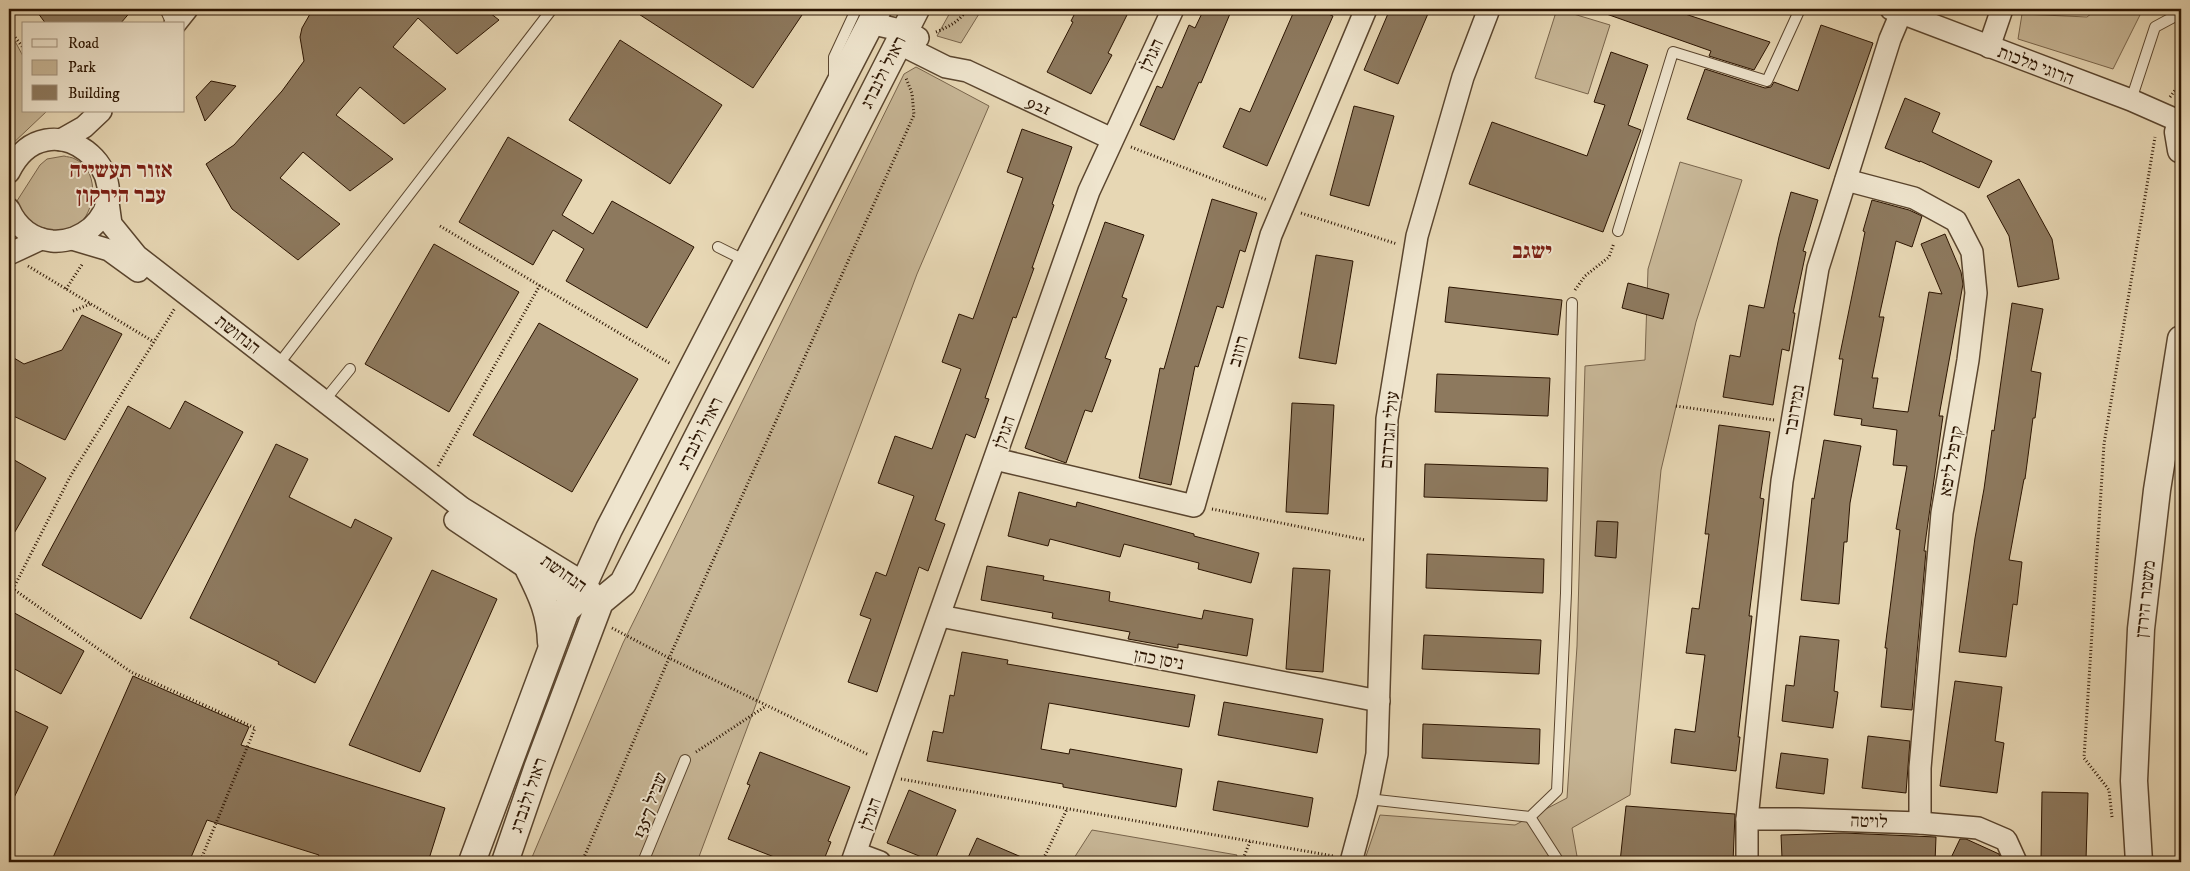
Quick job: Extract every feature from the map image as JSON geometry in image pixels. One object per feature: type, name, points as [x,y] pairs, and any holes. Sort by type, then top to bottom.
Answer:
[{"type":"street","points":[[175,22],[187,9]]},
{"type":"street","name":"הגולן","points":[[854,857],[1089,191],[1173,9]]},
{"type":"street","name":"רוזוב","points":[[1194,506],[1271,235],[1366,9]]},
{"type":"street","name":"עולי הגרדום","points":[[1352,861],[1378,754],[1386,419],[1414,249],[1464,78],[1489,9]]},
{"type":"street","points":[[1989,47],[2002,9]]},
{"type":"street","name":"הרוגי מלכות","points":[[1896,11],[2131,100],[2174,119]]},
{"type":"street","name":"נמירובר","points":[[1747,819],[1782,481],[1818,268],[1890,39],[1896,11]]},
{"type":"street","points":[[865,14],[908,33]]},
{"type":"street","name":"ראול ולנברג","points":[[505,862],[538,766],[587,595],[609,529],[834,92],[865,14]]},
{"type":"street","name":"921","points":[[908,33],[946,67],[968,71],[1112,139]]},
{"type":"street","name":"ראול ולנברג","points":[[472,862],[566,610],[587,595],[623,583],[908,33]]},
{"type":"street","points":[[9,172],[18,157],[26,150],[42,142],[61,140],[84,127],[100,112]]},
{"type":"street","points":[[2174,119],[2181,150]]},
{"type":"street","name":"הנחושת","points":[[61,140],[84,148],[96,158],[106,179],[112,224],[136,256],[462,508],[587,595]]},
{"type":"street","name":"קרפל ליפא","points":[[1846,180],[1914,198],[1956,221],[1972,252],[1976,293],[1968,360],[1942,513],[1920,768],[1920,822]]},
{"type":"street","points":[[9,209],[21,227],[41,239],[56,242],[72,239],[87,231],[99,219],[107,195]]},
{"type":"street","points":[[9,254],[41,239]]},
{"type":"street","name":"הנחושת","points":[[72,239],[109,250],[456,520],[530,570],[587,595]]},
{"type":"street","name":"משמר הירדן","points":[[2139,862],[2134,781],[2141,629],[2157,490],[2181,339]]},
{"type":"street","points":[[994,459],[1194,506]]},
{"type":"street","points":[[530,570],[544,600],[550,620],[551,648]]},
{"type":"street","name":"ניסן כהן","points":[[940,616],[1379,701]]},
{"type":"street","points":[[1747,819],[1747,862]]},
{"type":"street","name":"לויטה","points":[[1747,819],[1920,822],[1978,828],[2006,840],[2016,862]]},
{"type":"street","points":[[854,857],[880,862]]},
{"type":"lane","points":[[165,9],[172,22]]},
{"type":"lane","points":[[278,365],[552,9]]},
{"type":"lane","points":[[1618,231],[1673,52],[1767,82],[1800,9]]},
{"type":"lane","points":[[2131,100],[2155,27],[2181,13]]},
{"type":"lane","points":[[718,247],[747,262]]},
{"type":"lane","points":[[1530,817],[1557,791],[1566,593],[1572,303]]},
{"type":"lane","points":[[324,401],[350,368]]},
{"type":"lane","name":"שביל 1357","points":[[643,862],[685,760]]},
{"type":"lane","points":[[1368,799],[1530,817]]},
{"type":"lane","points":[[1530,817],[1559,862]]},
{"type":"path","points":[[582,862],[668,658],[914,115],[912,93],[904,74],[898,67],[908,33],[935,32],[954,24],[967,9]]},
{"type":"path","points":[[9,29],[22,45]]},
{"type":"path","points":[[2113,824],[2109,790],[2084,758],[2104,444],[2181,82]]},
{"type":"path","points":[[1112,139],[1282,207],[1414,249]]},
{"type":"path","points":[[440,226],[689,375]]},
{"type":"path","points":[[1572,303],[1574,291],[1584,276],[1609,257],[1618,231]]},
{"type":"path","points":[[9,254],[154,342]]},
{"type":"path","points":[[429,482],[540,286]]},
{"type":"path","points":[[13,589],[71,475],[178,303]]},
{"type":"path","points":[[73,311],[90,304]]},
{"type":"path","points":[[1676,406],[1792,422]]},
{"type":"path","points":[[1194,506],[1383,544]]},
{"type":"path","points":[[9,586],[131,672],[255,728],[201,862]]},
{"type":"path","points":[[608,635],[612,628],[766,706],[886,770],[1067,809],[1352,861]]},
{"type":"path","points":[[685,760],[766,706]]},
{"type":"path","points":[[1042,862],[1067,809]]},
{"type":"path","points":[[1242,862],[1250,841]]},
{"type":"green space","points":[[952,9],[982,9],[961,43],[937,36]]},
{"type":"green space","points":[[1557,9],[1610,25],[1588,94],[1535,78]]},
{"type":"green space","points":[[2097,9],[2143,9],[2113,69],[2018,39],[2022,14],[2087,17]]},
{"type":"green space","points":[[9,30],[22,54],[22,112],[46,112],[9,147]]},
{"type":"green space","points":[[916,67],[989,106],[917,274],[697,862],[530,862],[623,643],[904,74]]},
{"type":"green space","points":[[64,156],[75,159],[84,165],[89,174],[92,184],[90,206],[86,216],[71,230],[36,233],[15,204],[40,165],[47,159]]},
{"type":"green space","points":[[1680,162],[1742,180],[1696,322],[1661,470],[1630,795],[1572,828],[1578,862],[1364,862],[1380,815],[1515,825],[1567,798],[1577,646],[1585,366],[1645,360],[1648,269]]},
{"type":"green space","points":[[1092,830],[1237,855],[1234,862],[1081,862],[1074,858]]},
{"type":"building","points":[[35,9],[133,9],[122,22],[45,22]]},
{"type":"building","points":[[319,9],[485,9],[499,20],[457,54],[418,18],[393,47],[446,89],[404,124],[360,87],[336,115],[393,159],[350,191],[303,152],[280,178],[340,224],[298,260],[232,209],[206,164],[234,145],[282,91],[304,61],[300,37],[302,28],[310,14]]},
{"type":"building","points":[[631,9],[806,9],[753,88]]},
{"type":"building","points":[[1077,9],[1130,9],[1108,53],[1112,55],[1091,94],[1047,72],[1073,22],[1071,21]]},
{"type":"building","points":[[1204,9],[1232,9],[1201,83],[1199,82],[1174,140],[1140,125],[1157,86],[1162,88],[1189,25],[1195,28]]},
{"type":"building","points":[[1295,9],[1316,9],[1333,16],[1267,166],[1223,147],[1240,108],[1250,112]]},
{"type":"building","points":[[1390,9],[1430,9],[1398,84],[1364,70]]},
{"type":"building","points":[[1598,9],[1670,9],[1770,42],[1754,70],[1709,56],[1711,51],[1598,11]]},
{"type":"building","points":[[1821,25],[1873,43],[1829,169],[1687,119],[1705,69],[1765,88],[1771,87],[1774,82],[1798,91]]},
{"type":"building","points":[[620,40],[722,105],[670,184],[569,120]]},
{"type":"building","points":[[1611,52],[1648,65],[1628,125],[1641,130],[1603,232],[1469,184],[1492,122],[1587,156],[1605,105],[1594,102]]},
{"type":"building","points":[[211,81],[236,86],[205,121],[196,97]]},
{"type":"building","points":[[1905,98],[1940,113],[1932,132],[1992,161],[1979,188],[1920,161],[1885,148]]},
{"type":"building","points":[[1354,106],[1394,116],[1369,206],[1330,195]]},
{"type":"building","points":[[1022,129],[1072,147],[1052,204],[1054,205],[1032,268],[1034,268],[1016,318],[1013,317],[985,398],[989,399],[975,438],[966,434],[935,520],[945,524],[928,571],[919,567],[877,692],[848,682],[871,619],[860,615],[876,572],[886,576],[914,496],[878,483],[895,436],[932,449],[961,369],[942,362],[959,314],[973,319],[1023,178],[1007,172]]},
{"type":"building","points":[[508,137],[582,180],[562,215],[593,234],[612,201],[694,247],[647,328],[566,281],[584,249],[553,230],[533,265],[459,222]]},
{"type":"building","points":[[2019,179],[2052,239],[2059,279],[2018,287],[2009,236],[1987,196]]},
{"type":"building","points":[[1791,192],[1818,200],[1803,251],[1806,252],[1793,313],[1795,313],[1789,351],[1782,349],[1773,405],[1723,397],[1730,355],[1740,357],[1749,305],[1764,308]]},
{"type":"building","points":[[1212,199],[1257,213],[1245,252],[1240,250],[1223,308],[1217,306],[1198,367],[1195,366],[1171,485],[1139,478],[1160,368],[1164,369]]},
{"type":"building","points":[[1872,200],[1909,210],[1922,216],[1912,247],[1896,241],[1879,317],[1884,317],[1872,378],[1878,378],[1873,408],[1908,412],[1929,292],[1942,294],[1921,244],[1945,234],[1961,272],[1963,284],[1939,416],[1943,416],[1924,551],[1926,551],[1912,710],[1881,707],[1887,648],[1885,648],[1900,530],[1896,529],[1907,466],[1893,465],[1897,430],[1861,425],[1862,419],[1834,415],[1843,359],[1839,359],[1865,232],[1863,231]]},
{"type":"building","points":[[1105,222],[1144,235],[1122,297],[1127,299],[1105,358],[1111,360],[1092,412],[1085,410],[1066,463],[1025,448]]},
{"type":"building","points":[[434,244],[519,292],[449,412],[365,364]]},
{"type":"building","points":[[1316,255],[1353,261],[1336,364],[1299,358]]},
{"type":"building","points":[[1628,283],[1669,294],[1663,319],[1622,308]]},
{"type":"building","points":[[1449,287],[1562,300],[1558,335],[1445,322]]},
{"type":"building","points":[[2012,303],[2043,309],[2031,371],[2041,373],[2035,418],[2033,418],[2025,479],[2009,560],[2022,562],[2017,605],[2013,604],[2006,657],[1959,652]]},
{"type":"building","points":[[82,315],[122,334],[65,440],[9,414],[9,355],[24,364],[62,350]]},
{"type":"building","points":[[539,323],[638,379],[572,492],[473,435]]},
{"type":"building","points":[[1437,374],[1550,378],[1548,416],[1435,412]]},
{"type":"building","points":[[185,401],[243,432],[141,619],[42,565],[128,406],[170,429]]},
{"type":"building","points":[[1292,403],[1334,405],[1328,514],[1286,512]]},
{"type":"building","points":[[1719,425],[1770,432],[1760,498],[1764,499],[1749,616],[1752,616],[1738,737],[1740,737],[1736,771],[1671,763],[1675,729],[1695,732],[1705,655],[1686,653],[1692,608],[1699,609],[1709,534],[1705,534]]},
{"type":"building","points":[[1824,440],[1861,446],[1850,503],[1847,542],[1844,542],[1839,604],[1801,600],[1812,498],[1814,499]]},
{"type":"building","points":[[276,444],[308,459],[289,497],[351,528],[355,519],[392,538],[315,683],[278,664],[279,662],[190,618]]},
{"type":"building","points":[[9,457],[46,478],[9,542]]},
{"type":"building","points":[[1425,464],[1548,468],[1547,501],[1424,497]]},
{"type":"building","points":[[1019,492],[1076,507],[1077,502],[1259,553],[1251,583],[1198,569],[1199,563],[1124,544],[1120,557],[1050,539],[1048,546],[1008,536]]},
{"type":"building","points":[[1597,521],[1618,522],[1616,558],[1595,556]]},
{"type":"building","points":[[1427,554],[1544,559],[1543,593],[1426,588]]},
{"type":"building","points":[[987,566],[1044,576],[1043,580],[1110,592],[1109,601],[1202,619],[1204,610],[1253,619],[1247,656],[1178,644],[1178,648],[1128,639],[1130,632],[1052,618],[1053,613],[981,600]]},
{"type":"building","points":[[1293,568],[1330,570],[1323,672],[1286,669]]},
{"type":"building","points":[[432,570],[497,599],[420,772],[349,745]]},
{"type":"building","points":[[9,610],[84,651],[61,694],[9,666]]},
{"type":"building","points":[[1424,635],[1541,640],[1539,674],[1422,669]]},
{"type":"building","points":[[1800,636],[1839,640],[1834,691],[1838,692],[1833,728],[1782,721],[1786,685],[1794,686]]},
{"type":"building","points":[[962,652],[1008,660],[1007,664],[1195,695],[1189,727],[1049,703],[1041,749],[1069,754],[1070,749],[1182,769],[1176,807],[1063,787],[1063,784],[927,761],[933,731],[943,733],[950,695],[954,696]]},
{"type":"building","points":[[133,676],[249,727],[241,745],[445,808],[428,862],[316,862],[319,855],[207,820],[189,862],[51,862]]},
{"type":"building","points":[[1955,681],[2002,687],[1995,741],[2004,743],[1997,793],[1940,786]]},
{"type":"building","points":[[1224,702],[1323,719],[1317,753],[1218,735]]},
{"type":"building","points":[[9,708],[48,727],[9,808]]},
{"type":"building","points":[[1423,724],[1540,729],[1539,764],[1422,758]]},
{"type":"building","points":[[1868,736],[1910,741],[1906,793],[1862,788]]},
{"type":"building","points":[[760,752],[850,787],[828,841],[831,842],[823,862],[787,862],[728,839],[750,785],[747,784]]},
{"type":"building","points":[[1781,753],[1828,759],[1824,794],[1776,788]]},
{"type":"building","points":[[1218,781],[1313,798],[1308,827],[1213,810]]},
{"type":"building","points":[[909,790],[956,810],[934,862],[887,843]]},
{"type":"building","points":[[2042,792],[2088,793],[2086,860],[2041,859]]},
{"type":"building","points":[[1626,806],[1735,814],[1733,862],[1620,862]]},
{"type":"building","points":[[1844,833],[1936,837],[1935,862],[1891,862],[1891,859],[1834,861],[1834,857],[1782,858],[1781,835]]},
{"type":"building","points":[[977,838],[1033,862],[966,862]]},
{"type":"building","points":[[1960,839],[1966,839],[1999,854],[2002,862],[1949,862]]},
{"type":"district","name":"אזור תעשייה עבר הירקון","points":[[121,182]]},
{"type":"district","name":"ישגב","points":[[1532,250]]}]
